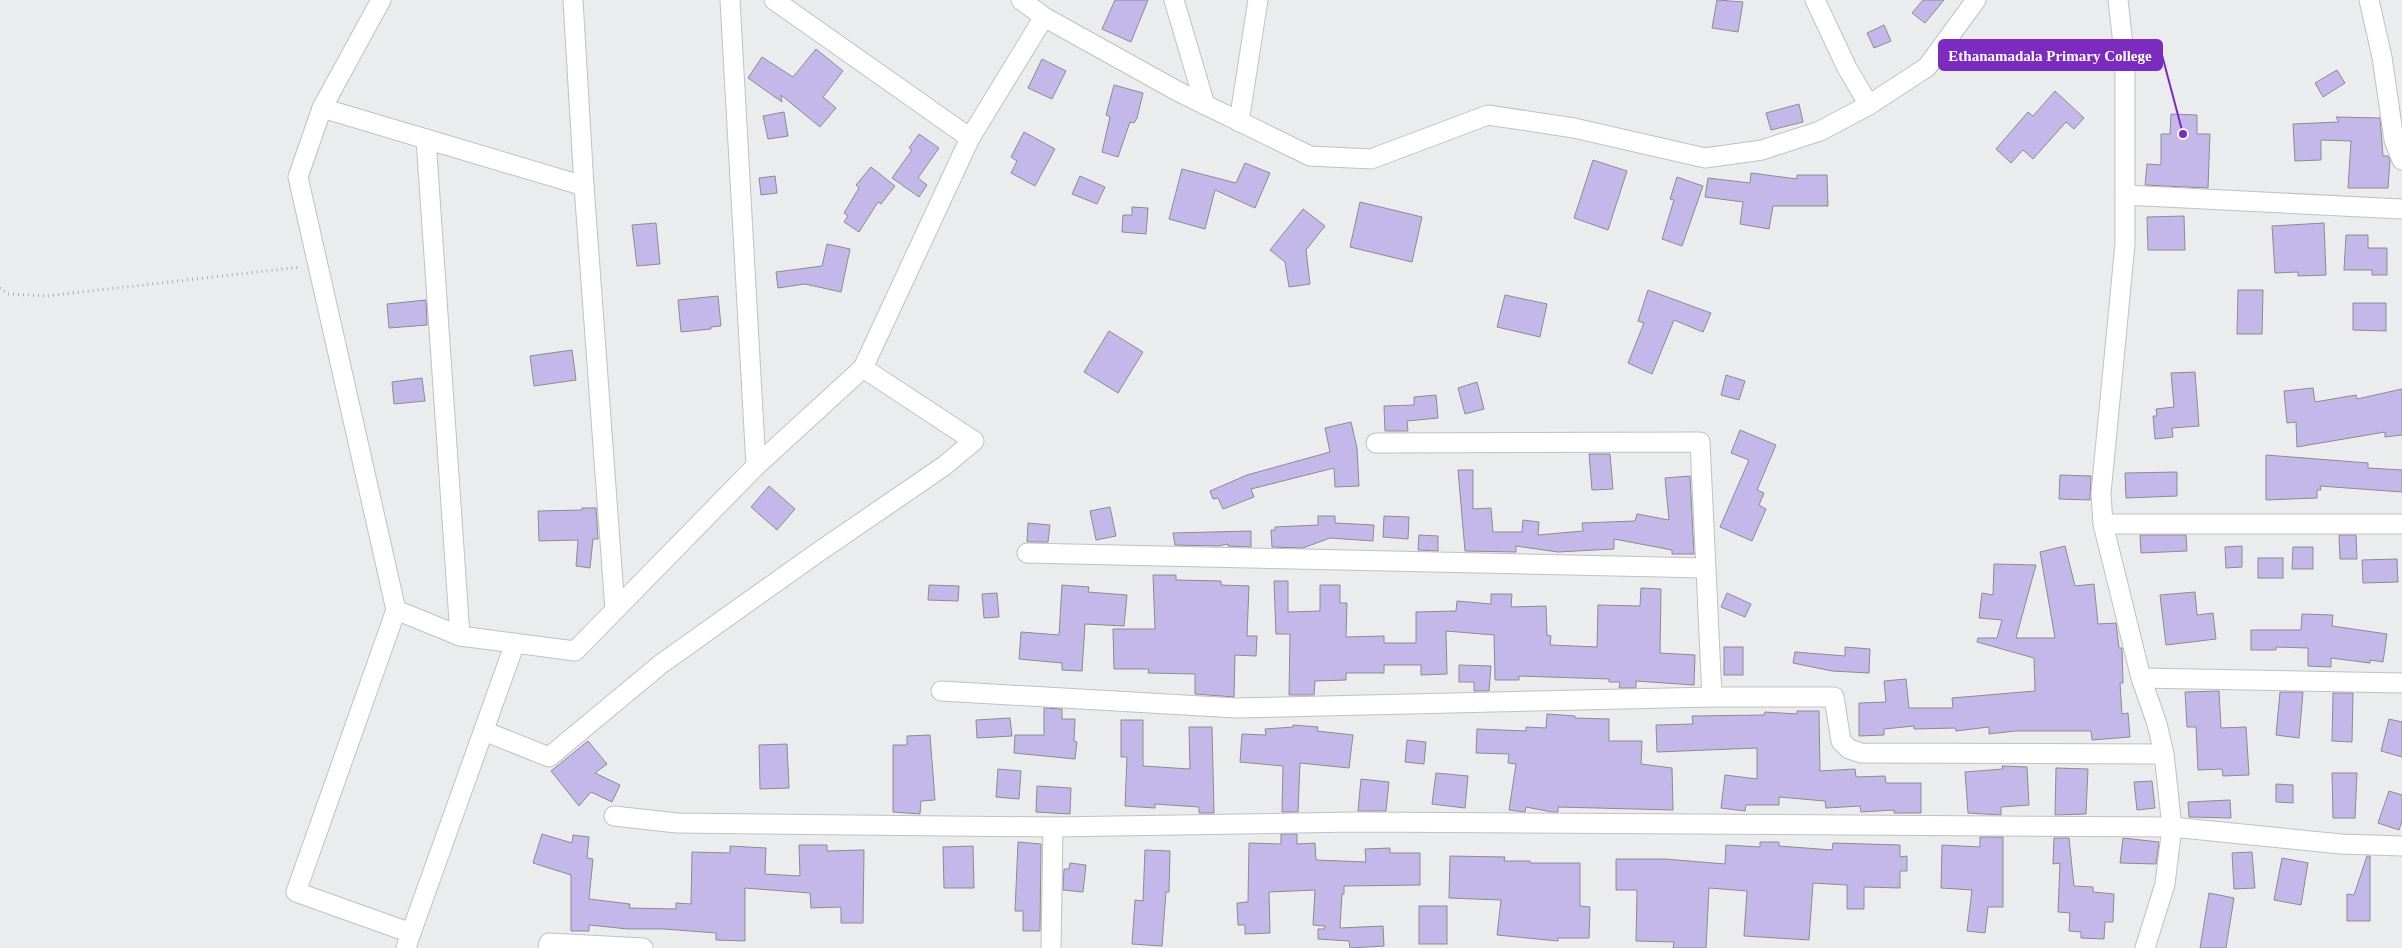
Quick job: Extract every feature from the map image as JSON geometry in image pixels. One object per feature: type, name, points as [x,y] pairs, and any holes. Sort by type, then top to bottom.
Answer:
[{"type":"street","points":[[381,0],[322,108],[298,177],[396,610],[296,892],[409,940],[515,643]]},
{"type":"street","points":[[573,0],[584,186],[615,610]]},
{"type":"street","points":[[730,0],[756,466]]},
{"type":"street","points":[[774,0],[970,138]]},
{"type":"street","points":[[1020,0],[1044,17],[1205,105],[1310,156],[1371,159],[1488,115],[1574,128],[1705,158],[1762,150],[1820,130],[1869,105],[1927,68],[1976,0]]},
{"type":"street","points":[[1174,0],[1205,105]]},
{"type":"street","points":[[1239,122],[1258,0]]},
{"type":"street","points":[[1815,0],[1848,68],[1869,105]]},
{"type":"street","points":[[2118,0],[2125,62],[2125,244],[2101,493],[2103,524],[2141,678],[2157,724],[2164,754],[2172,827],[2165,884],[2145,948]]},
{"type":"street","points":[[2369,0],[2382,57],[2394,140],[2402,160]]},
{"type":"street","points":[[396,610],[460,636],[575,651],[756,466],[863,368],[970,138],[1044,17]]},
{"type":"street","points":[[322,108],[584,186]]},
{"type":"street","points":[[426,139],[460,636]]},
{"type":"street","points":[[2125,195],[2402,209]]},
{"type":"street","points":[[484,731],[549,757],[661,664],[816,553],[944,466],[974,441],[863,368]]},
{"type":"street","points":[[1376,443],[1700,442],[1712,697]]},
{"type":"street","points":[[2103,524],[2402,524]]},
{"type":"street","points":[[1028,553],[1705,568]]},
{"type":"street","points":[[2141,678],[2402,684]]},
{"type":"street","points":[[941,691],[1236,708],[1834,696],[1841,741],[1849,749],[1861,753],[2164,754]]},
{"type":"street","points":[[614,816],[677,823],[1053,827],[1356,822],[2172,827],[2341,844],[2402,846]]},
{"type":"street","points":[[1051,948],[1053,827]]},
{"type":"street","points":[[548,948],[549,943],[643,948]]},
{"type":"path","points":[[0,288],[8,294],[46,296],[318,265]]},
{"type":"building","points":[[1115,0],[1148,0],[1131,42],[1102,29]]},
{"type":"building","points":[[1717,0],[1743,2],[1738,32],[1712,28]]},
{"type":"building","points":[[1923,0],[1944,0],[1925,23],[1912,13]]},
{"type":"building","points":[[1884,25],[1891,41],[1874,48],[1867,33]]},
{"type":"building","points":[[816,49],[843,71],[823,97],[836,108],[820,127],[781,95],[782,102],[748,78],[762,57],[793,77]]},
{"type":"building","points":[[1042,59],[1066,71],[1052,99],[1028,88]]},
{"type":"building","points":[[2337,70],[2345,83],[2323,97],[2315,83]]},
{"type":"building","points":[[1114,85],[1143,93],[1137,118],[1134,123],[1130,122],[1118,157],[1102,152],[1110,117],[1106,115]]},
{"type":"building","points":[[2055,91],[2084,118],[2074,129],[2066,122],[2033,159],[2023,150],[2011,163],[1996,149],[2028,112],[2033,116]]},
{"type":"building","points":[[1799,104],[1803,122],[1771,130],[1766,113]]},
{"type":"building","points":[[784,112],[788,136],[768,139],[763,116]]},
{"type":"building","points":[[2171,114],[2197,115],[2197,134],[2210,134],[2208,188],[2145,185],[2147,164],[2161,165],[2161,134],[2170,134]]},
{"type":"building","points":[[2336,117],[2380,118],[2383,156],[2388,156],[2390,160],[2388,188],[2348,188],[2351,141],[2321,140],[2321,160],[2295,161],[2293,124],[2339,122]]},
{"type":"building","points":[[1024,132],[1055,149],[1035,186],[1011,173],[1017,161],[1011,157]]},
{"type":"building","points":[[919,134],[939,148],[918,178],[927,185],[919,197],[892,178],[912,150],[909,148]]},
{"type":"building","points":[[1593,160],[1627,171],[1608,230],[1574,218]]},
{"type":"building","points":[[1245,163],[1270,173],[1255,208],[1215,190],[1205,229],[1169,219],[1182,169],[1236,183]]},
{"type":"building","points":[[871,167],[895,186],[881,204],[878,202],[859,232],[844,222],[848,216],[844,213],[859,188],[856,185]]},
{"type":"building","points":[[1751,173],[1797,179],[1797,175],[1827,175],[1828,206],[1773,206],[1769,229],[1740,224],[1743,202],[1705,197],[1708,178],[1750,183]]},
{"type":"building","points":[[775,176],[777,193],[761,195],[759,178]]},
{"type":"building","points":[[1080,176],[1105,187],[1097,204],[1072,194]]},
{"type":"building","points":[[1677,177],[1703,186],[1682,246],[1662,239],[1674,200],[1670,199]]},
{"type":"building","points":[[1360,202],[1422,217],[1412,262],[1350,247]]},
{"type":"building","points":[[1132,207],[1148,208],[1146,234],[1122,232],[1123,215],[1132,215]]},
{"type":"building","points":[[1303,209],[1325,226],[1306,250],[1310,284],[1289,287],[1285,262],[1270,250]]},
{"type":"building","points":[[2184,216],[2185,250],[2148,250],[2147,217]]},
{"type":"building","points":[[656,223],[660,264],[637,266],[632,225]]},
{"type":"building","points":[[2324,223],[2326,275],[2298,276],[2298,272],[2275,273],[2272,226]]},
{"type":"building","points":[[2346,235],[2368,235],[2368,248],[2387,248],[2387,275],[2372,275],[2372,270],[2344,270]]},
{"type":"building","points":[[827,244],[850,249],[841,292],[805,284],[778,288],[776,272],[822,266]]},
{"type":"building","points":[[1648,290],[1711,313],[1703,332],[1674,320],[1652,374],[1628,363],[1644,323],[1638,321]]},
{"type":"building","points":[[2238,290],[2263,290],[2262,334],[2237,334]]},
{"type":"building","points":[[1505,295],[1547,304],[1540,337],[1497,327]]},
{"type":"building","points":[[718,296],[721,326],[681,332],[678,300]]},
{"type":"building","points":[[426,300],[427,325],[389,328],[387,304]]},
{"type":"building","points":[[2353,303],[2386,303],[2386,331],[2353,330]]},
{"type":"building","points":[[1109,331],[1143,352],[1118,393],[1084,372]]},
{"type":"building","points":[[572,350],[576,380],[534,386],[530,356]]},
{"type":"building","points":[[2195,372],[2199,426],[2172,428],[2173,437],[2155,439],[2153,416],[2157,416],[2156,409],[2174,407],[2171,373]]},
{"type":"building","points":[[1726,375],[1745,381],[1739,400],[1721,395]]},
{"type":"building","points":[[422,378],[425,401],[394,404],[392,382]]},
{"type":"building","points":[[1477,382],[1484,409],[1465,414],[1458,388]]},
{"type":"building","points":[[2313,388],[2315,402],[2356,395],[2357,399],[2402,389],[2402,435],[2385,437],[2385,432],[2297,447],[2296,422],[2287,423],[2284,391]]},
{"type":"building","points":[[1436,395],[1438,418],[1407,421],[1408,431],[1385,431],[1384,406],[1414,405],[1414,397]]},
{"type":"building","points":[[1351,422],[1357,448],[1359,486],[1335,487],[1334,468],[1251,489],[1254,497],[1223,509],[1218,498],[1213,499],[1210,491],[1247,475],[1330,452],[1325,428]]},
{"type":"building","points":[[1740,430],[1776,445],[1757,490],[1764,493],[1759,505],[1766,509],[1752,541],[1720,527],[1749,460],[1731,453]]},
{"type":"building","points":[[1589,454],[1610,454],[1613,489],[1592,490]]},
{"type":"building","points":[[2266,455],[2368,463],[2368,468],[2402,470],[2402,492],[2320,486],[2321,490],[2317,490],[2317,498],[2266,500]]},
{"type":"building","points":[[1458,470],[1473,470],[1473,509],[1491,508],[1493,532],[1522,532],[1523,520],[1539,522],[1538,535],[1583,531],[1582,523],[1635,521],[1637,514],[1669,520],[1665,478],[1690,476],[1694,554],[1672,554],[1672,550],[1614,539],[1614,549],[1558,552],[1516,546],[1516,552],[1465,551]]},
{"type":"building","points":[[2177,472],[2177,496],[2126,498],[2125,473]]},
{"type":"building","points":[[2060,475],[2091,476],[2090,500],[2059,499]]},
{"type":"building","points":[[769,486],[795,509],[777,530],[751,507]]},
{"type":"building","points":[[1110,507],[1116,536],[1096,540],[1090,511]]},
{"type":"building","points":[[582,508],[596,508],[598,539],[593,539],[590,568],[576,566],[578,540],[539,541],[538,511],[582,510]]},
{"type":"building","points":[[1318,516],[1335,516],[1335,523],[1374,525],[1373,541],[1330,538],[1303,548],[1272,547],[1271,530],[1275,530],[1275,527],[1318,525]]},
{"type":"building","points":[[1384,516],[1409,517],[1408,539],[1383,537]]},
{"type":"building","points":[[1028,523],[1050,525],[1048,542],[1027,542]]},
{"type":"building","points":[[1251,531],[1251,547],[1228,546],[1228,544],[1218,546],[1175,545],[1173,533]]},
{"type":"building","points":[[1419,535],[1438,536],[1438,551],[1418,550]]},
{"type":"building","points":[[2140,535],[2186,535],[2187,551],[2141,553]]},
{"type":"building","points":[[2339,535],[2356,535],[2357,559],[2340,559]]},
{"type":"building","points":[[2065,546],[2075,586],[2094,584],[2098,624],[2116,623],[2119,648],[2122,648],[2123,683],[2120,683],[2122,714],[2128,713],[2130,737],[2092,740],[2091,731],[2015,731],[1989,734],[1989,727],[1956,731],[1955,728],[1914,729],[1914,726],[1884,729],[1884,735],[1859,736],[1859,703],[1886,702],[1884,681],[1906,679],[1909,708],[1953,708],[1952,698],[2035,691],[2034,658],[1977,642],[1978,638],[1997,638],[2002,620],[1979,618],[1982,593],[1993,595],[1994,564],[2036,565],[2016,638],[2055,638],[2040,552]]},
{"type":"building","points":[[2242,546],[2242,567],[2226,568],[2225,547]]},
{"type":"building","points":[[2293,547],[2313,547],[2313,569],[2292,569]]},
{"type":"building","points":[[2258,558],[2283,558],[2283,578],[2258,578]]},
{"type":"building","points":[[2397,559],[2398,582],[2363,583],[2362,560]]},
{"type":"building","points":[[1153,575],[1176,575],[1176,580],[1221,581],[1221,585],[1249,586],[1247,636],[1257,636],[1256,656],[1235,655],[1234,697],[1195,694],[1195,674],[1148,673],[1149,669],[1114,669],[1113,629],[1155,629]]},
{"type":"building","points":[[1274,581],[1288,581],[1288,612],[1320,611],[1320,585],[1340,585],[1340,603],[1347,603],[1346,637],[1384,636],[1384,643],[1416,643],[1416,612],[1456,611],[1457,601],[1491,604],[1491,594],[1512,594],[1511,607],[1546,606],[1547,635],[1551,636],[1550,645],[1597,647],[1598,605],[1640,606],[1641,588],[1661,589],[1660,653],[1695,655],[1694,685],[1636,681],[1636,688],[1619,688],[1620,682],[1609,682],[1609,679],[1519,676],[1519,680],[1495,680],[1494,635],[1446,631],[1447,674],[1421,675],[1421,665],[1384,665],[1384,673],[1346,673],[1346,680],[1315,681],[1314,695],[1289,695],[1290,634],[1276,634]]},
{"type":"building","points":[[929,585],[959,586],[958,601],[928,600]]},
{"type":"building","points":[[1062,585],[1089,587],[1088,592],[1127,595],[1124,626],[1085,624],[1082,671],[1062,670],[1062,663],[1019,659],[1021,632],[1059,635]]},
{"type":"building","points":[[2195,592],[2197,615],[2213,613],[2216,639],[2166,645],[2160,595]]},
{"type":"building","points":[[997,593],[999,617],[984,618],[982,594]]},
{"type":"building","points":[[1727,593],[1751,604],[1745,617],[1721,607]]},
{"type":"building","points":[[2302,614],[2333,615],[2332,626],[2387,634],[2383,662],[2370,660],[2370,663],[2331,658],[2331,667],[2308,666],[2308,648],[2276,647],[2276,650],[2251,650],[2251,630],[2301,630]]},
{"type":"building","points":[[1724,647],[1743,647],[1743,675],[1724,675]]},
{"type":"building","points":[[1845,647],[1870,649],[1869,673],[1832,671],[1793,663],[1795,652],[1845,656]]},
{"type":"building","points":[[1459,665],[1491,666],[1489,691],[1474,691],[1474,682],[1459,682]]},
{"type":"building","points":[[2219,691],[2221,728],[2246,727],[2249,775],[2223,776],[2222,769],[2198,770],[2196,727],[2187,727],[2185,692]]},
{"type":"building","points":[[2280,692],[2303,692],[2299,738],[2276,735]]},
{"type":"building","points":[[2333,693],[2353,693],[2352,742],[2332,741]]},
{"type":"building","points":[[1044,708],[1062,709],[1062,719],[1075,719],[1074,741],[1077,742],[1075,759],[1014,753],[1015,735],[1044,735]]},
{"type":"building","points":[[1797,711],[1819,711],[1820,771],[1855,769],[1856,777],[1885,776],[1886,783],[1921,783],[1921,813],[1894,813],[1894,810],[1861,812],[1860,806],[1826,808],[1825,801],[1779,797],[1779,805],[1746,805],[1745,811],[1721,808],[1725,775],[1757,779],[1757,748],[1657,752],[1656,725],[1693,724],[1692,716],[1764,715],[1765,712],[1797,714]]},
{"type":"building","points":[[1547,714],[1575,716],[1575,718],[1609,719],[1609,741],[1642,741],[1641,764],[1672,768],[1673,810],[1558,807],[1558,812],[1552,812],[1526,807],[1525,812],[1509,810],[1516,764],[1508,763],[1509,754],[1476,753],[1477,729],[1526,731],[1526,727],[1546,728]]},
{"type":"building","points":[[1010,718],[1012,736],[977,738],[976,720]]},
{"type":"building","points":[[2389,719],[2402,722],[2402,757],[2381,751]]},
{"type":"building","points":[[1121,720],[1143,720],[1143,766],[1190,769],[1189,727],[1212,727],[1214,813],[1199,813],[1199,807],[1155,804],[1155,808],[1125,806],[1127,757],[1121,757]]},
{"type":"building","points":[[1293,725],[1318,727],[1317,731],[1353,735],[1349,768],[1300,763],[1298,812],[1282,812],[1283,766],[1240,762],[1242,734],[1266,735],[1265,729],[1293,727]]},
{"type":"building","points":[[930,735],[935,800],[921,801],[920,814],[893,812],[893,745],[907,745],[907,736]]},
{"type":"building","points":[[1407,740],[1426,742],[1424,764],[1405,762]]},
{"type":"building","points":[[588,741],[607,764],[595,773],[620,785],[612,802],[591,792],[579,806],[551,771]]},
{"type":"building","points":[[787,744],[789,788],[760,789],[759,745]]},
{"type":"building","points":[[2002,766],[2027,767],[2029,805],[2001,807],[2001,815],[1968,813],[1965,772],[2003,769]]},
{"type":"building","points":[[2056,768],[2088,769],[2086,814],[2055,815]]},
{"type":"building","points":[[998,769],[1021,771],[1019,799],[996,797]]},
{"type":"building","points":[[1436,773],[1468,776],[1465,808],[1432,804]]},
{"type":"building","points":[[2332,773],[2357,773],[2355,818],[2333,818]]},
{"type":"building","points":[[1361,779],[1389,782],[1386,811],[1358,811]]},
{"type":"building","points":[[2152,781],[2155,808],[2137,810],[2134,782]]},
{"type":"building","points":[[2276,784],[2293,785],[2293,803],[2276,802]]},
{"type":"building","points":[[1037,786],[1071,788],[1070,814],[1036,812]]},
{"type":"building","points":[[2389,791],[2402,795],[2402,821],[2399,830],[2378,823]]},
{"type":"building","points":[[2230,800],[2231,818],[2189,817],[2188,802]]},
{"type":"building","points":[[542,834],[572,843],[573,835],[589,837],[587,858],[593,859],[589,899],[630,904],[629,908],[676,909],[676,903],[691,904],[692,852],[730,853],[730,846],[766,848],[765,874],[800,876],[799,845],[827,845],[827,851],[864,850],[863,923],[841,923],[841,907],[811,908],[810,893],[745,888],[745,941],[716,940],[716,933],[664,929],[628,929],[589,925],[589,931],[571,931],[571,875],[533,863]]},
{"type":"building","points":[[1281,834],[1297,834],[1297,844],[1315,843],[1316,860],[1366,862],[1365,849],[1390,848],[1390,853],[1420,853],[1420,885],[1344,886],[1340,928],[1383,926],[1384,946],[1350,948],[1349,941],[1318,939],[1318,929],[1324,929],[1325,926],[1313,925],[1315,890],[1269,892],[1270,933],[1245,934],[1245,925],[1238,925],[1237,903],[1248,902],[1249,843],[1281,844]]},
{"type":"building","points":[[1980,837],[2003,837],[2003,907],[1988,907],[1985,933],[1967,931],[1972,890],[1941,888],[1942,845],[1980,847]]},
{"type":"building","points":[[2054,838],[2069,838],[2074,886],[2093,887],[2093,892],[2114,894],[2113,922],[2105,922],[2104,939],[2081,938],[2081,932],[2069,931],[2070,913],[2058,912],[2060,863],[2053,864]]},
{"type":"building","points":[[2123,838],[2159,842],[2156,864],[2120,863]]},
{"type":"building","points":[[1018,842],[1041,844],[1040,931],[1023,931],[1023,911],[1015,911]]},
{"type":"building","points":[[1760,842],[1779,842],[1779,846],[1832,850],[1833,843],[1900,845],[1900,857],[1907,856],[1907,871],[1900,871],[1900,888],[1864,887],[1864,909],[1847,909],[1847,885],[1813,883],[1809,940],[1744,936],[1747,891],[1709,888],[1706,948],[1673,948],[1674,942],[1636,941],[1637,890],[1616,890],[1616,859],[1665,859],[1725,864],[1726,845],[1760,847]]},
{"type":"building","points":[[973,846],[974,888],[944,888],[943,847]]},
{"type":"building","points":[[1145,850],[1170,851],[1169,892],[1166,892],[1162,946],[1132,944],[1135,900],[1143,901]]},
{"type":"building","points":[[2252,852],[2255,888],[2234,889],[2232,853]]},
{"type":"building","points":[[1450,856],[1505,857],[1504,861],[1530,861],[1530,863],[1580,863],[1580,906],[1590,907],[1589,938],[1558,938],[1558,941],[1497,935],[1501,900],[1449,898]]},
{"type":"building","points":[[2367,856],[2370,856],[2370,921],[2347,921],[2347,894],[2354,895]]},
{"type":"building","points":[[2282,858],[2308,863],[2301,905],[2274,900]]},
{"type":"building","points":[[1070,863],[1086,865],[1083,892],[1063,890],[1064,869],[1069,869]]},
{"type":"building","points":[[2209,893],[2234,898],[2226,948],[2200,948]]},
{"type":"building","points":[[1419,906],[1447,906],[1447,944],[1419,944]]},
{"type":"place","name":"Ethanamadala Primary College","points":[[2183,134]]}]
